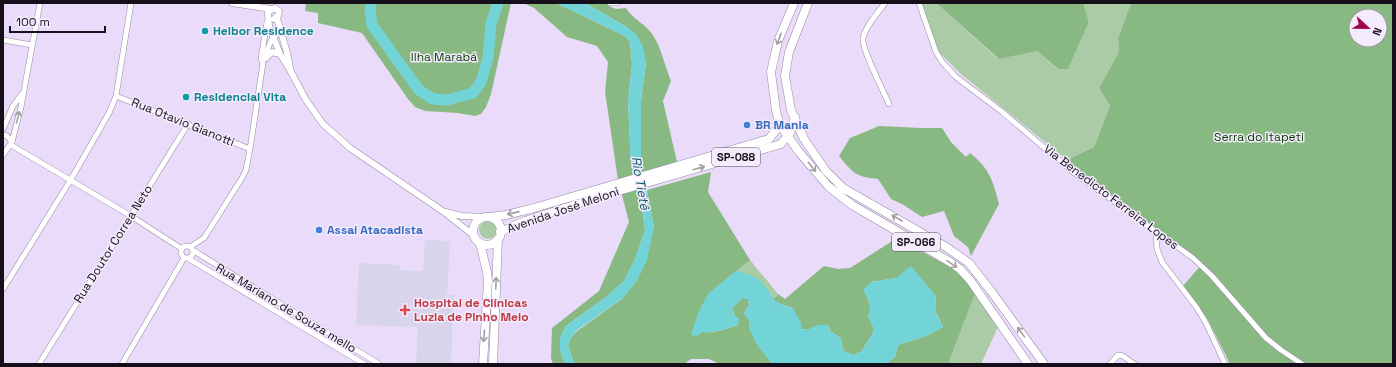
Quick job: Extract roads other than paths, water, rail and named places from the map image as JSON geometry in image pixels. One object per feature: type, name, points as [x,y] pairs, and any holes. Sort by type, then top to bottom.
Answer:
[{"type":"main road","name":"SP-066","points":[[794,3],[778,41],[771,72],[774,103],[780,125],[819,177],[839,196],[960,269],[980,292],[1028,364]]},
{"type":"main road","name":"SP-066","points":[[808,3],[789,52],[785,76],[791,110],[804,138],[826,171],[843,188],[946,247],[969,262],[1044,364]]},
{"type":"main road","points":[[788,136],[795,117]]},
{"type":"main road","name":"Avenida José Meloni","points":[[499,235],[525,221],[605,192],[769,139],[780,125]]},
{"type":"main road","name":"Avenida José Meloni","points":[[658,176],[781,144],[788,136]]},
{"type":"main road","name":"Avenida José Meloni","points":[[486,217],[506,215],[605,192]]},
{"type":"main road","points":[[483,364],[488,281],[480,243],[473,235],[476,222],[486,217],[492,218],[498,224],[499,235],[493,364]]},
{"type":"main road","name":"SP-088","points":[[480,243],[487,245],[495,242],[499,235]]},
{"type":"street","points":[[3,155],[8,146],[21,107],[40,3]]},
{"type":"street","points":[[3,289],[70,181],[109,113],[116,96],[132,3]]},
{"type":"street","points":[[232,3],[271,11],[277,9],[279,13],[277,18],[280,32],[289,57],[290,70]]},
{"type":"street","points":[[610,3],[617,3]]},
{"type":"street","points":[[885,3],[865,32],[863,41],[871,63],[890,104]]},
{"type":"street","name":"Via Benedicto Ferreira Lopes","points":[[918,3],[936,52],[943,63],[956,77],[1001,111],[1073,172],[1193,258],[1212,276],[1266,338],[1302,364]]},
{"type":"street","points":[[271,11],[272,19],[277,18]]},
{"type":"street","points":[[271,11],[269,26],[280,54],[290,70]]},
{"type":"street","points":[[264,61],[261,58],[271,11]]},
{"type":"street","points":[[192,249],[204,238],[246,170],[264,61],[269,43],[280,32]]},
{"type":"street","points":[[3,40],[32,45]]},
{"type":"street","points":[[264,61],[272,52],[280,54]]},
{"type":"street","name":"Avenida José Meloni","points":[[290,70],[306,100],[331,133],[350,148],[444,212],[473,235]]},
{"type":"street","points":[[3,129],[14,106],[23,92]]},
{"type":"street","name":"Rua Otavio Gianotti","points":[[116,96],[250,149]]},
{"type":"street","name":"Rua Doutor Correa Neto","points":[[39,364],[188,124]]},
{"type":"street","points":[[3,135],[7,136],[8,146]]},
{"type":"street","points":[[8,146],[130,216],[182,249]]},
{"type":"street","name":"Avenida José Meloni","points":[[444,212],[462,216],[486,217]]},
{"type":"street","points":[[1156,231],[1158,256],[1197,308],[1225,364]]},
{"type":"street","points":[[182,249],[186,246],[192,249]]},
{"type":"street","points":[[182,249],[181,254],[186,258]]},
{"type":"street","points":[[122,364],[186,258],[193,256],[192,249]]},
{"type":"street","name":"Rua Mariano de Souza mello","points":[[192,249],[378,364]]},
{"type":"street","name":"Rua Mariano de Souza mello","points":[[186,258],[364,364]]},
{"type":"street","points":[[1110,364],[1118,355],[1123,356],[1134,364]]},
{"type":"water","name":"Rio Tietê","points":[[556,3],[585,3],[627,27],[637,35],[643,47],[646,63],[641,100],[641,168],[654,227],[647,260],[637,281],[623,298],[577,330],[571,338],[568,345],[575,364],[565,364],[560,350],[560,338],[566,326],[606,297],[624,281],[635,259],[645,231],[640,193],[631,165],[628,102],[632,64],[630,42],[625,36]]},
{"type":"water","points":[[911,266],[936,296],[935,312],[943,327],[926,336],[898,345],[895,357],[886,364],[772,364],[757,345],[749,328],[749,321],[744,313],[749,305],[748,299],[742,298],[732,308],[734,314],[739,319],[738,325],[716,331],[702,332],[697,336],[691,335],[699,311],[708,294],[736,271],[755,277],[764,285],[777,302],[793,308],[801,323],[801,329],[808,330],[817,325],[828,325],[831,332],[841,338],[843,351],[853,355],[861,352],[873,333],[874,328],[868,316],[870,306],[863,290],[871,282],[896,278]]},
{"type":"waterway","points":[[371,3],[370,9],[372,25],[419,90],[433,99],[447,100],[473,93],[481,82],[488,58],[491,24],[498,3]]},
{"type":"place","name":"Helbor Residence","points":[[205,31]]},
{"type":"place","name":"Residencial Vita","points":[[186,97]]},
{"type":"place","name":"BR Mania","points":[[747,125]]},
{"type":"place","name":"Assaí Atacadista","points":[[319,230]]},
{"type":"place","name":"Hospital de Clínicas Luzia de Pinho Melo","points":[[405,310]]},
{"type":"park label","name":"Ilha Marabá","points":[[444,57]]},
{"type":"park label","name":"Serra do Itapeti","points":[[1259,137]]}]
